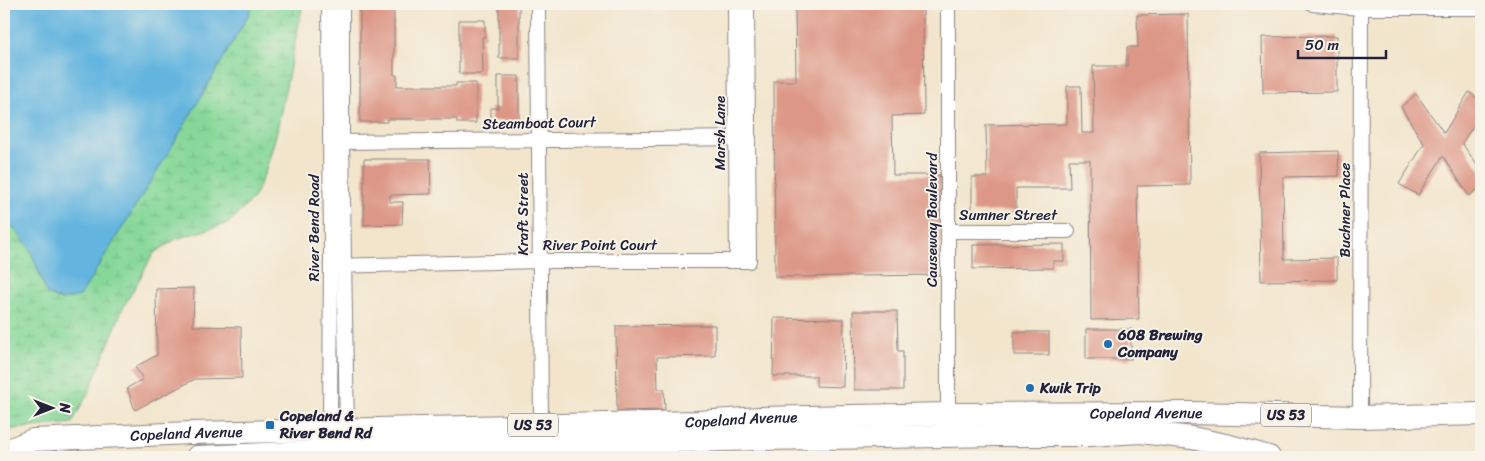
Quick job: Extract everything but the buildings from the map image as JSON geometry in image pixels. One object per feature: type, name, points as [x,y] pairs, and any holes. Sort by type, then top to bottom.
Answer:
[{"type":"highway","name":"Copeland Avenue","points":[[197,457],[338,442],[541,425],[948,414],[1191,413],[1360,416],[1481,414]]},
{"type":"highway","points":[[575,445],[580,437],[586,434],[641,430],[655,423]]},
{"type":"highway","name":"Copeland Avenue","points":[[4,452],[33,440],[190,433],[338,442],[575,445],[769,439],[1090,435],[1140,432],[1192,438],[1268,457]]},
{"type":"street","name":"River Bend Road","points":[[329,4],[336,142],[338,442]]},
{"type":"street","name":"River Bend Road","points":[[336,142],[342,4]]},
{"type":"street","name":"Kraft Street","points":[[538,4],[541,425]]},
{"type":"street","name":"Marsh Lane","points":[[735,4],[742,138],[743,261]]},
{"type":"street","name":"Marsh Lane","points":[[742,138],[747,4]]},
{"type":"street","name":"Causeway Boulevard","points":[[948,4],[948,436]]},
{"type":"street","points":[[1313,4],[1481,8]]},
{"type":"street","name":"Buchner Place","points":[[1360,416],[1361,6]]},
{"type":"street","name":"Steamboat Court","points":[[336,142],[742,138]]},
{"type":"street","name":"Sumner Street","points":[[948,231],[1068,231]]},
{"type":"street","name":"River Point Court","points":[[338,266],[539,261],[743,261]]},
{"type":"green space","points":[[4,4],[303,4],[276,135],[266,170],[253,199],[229,223],[176,239],[154,253],[123,308],[90,389],[72,423],[4,430]]},
{"type":"water","points":[[4,4],[251,4],[249,14],[167,155],[80,296],[61,300],[47,294],[30,249],[15,229],[4,219]]},
{"type":"place","name":"608 Brewing Company","points":[[1108,344]]},
{"type":"place","name":"Kwik Trip","points":[[1030,388]]},
{"type":"place","name":"Copeland & River Bend Rd","points":[[270,425]]}]
